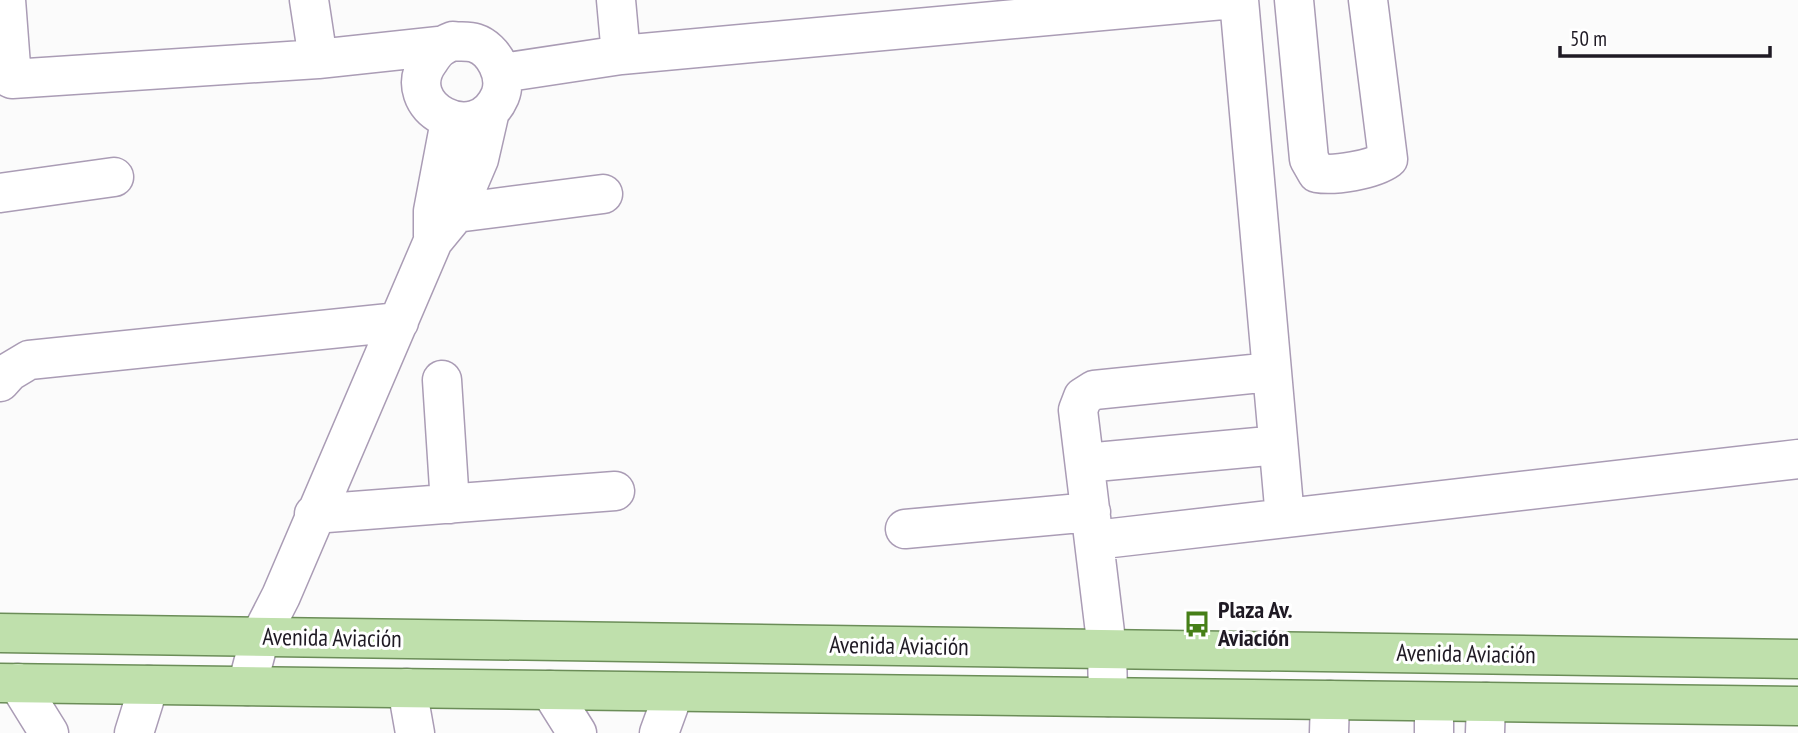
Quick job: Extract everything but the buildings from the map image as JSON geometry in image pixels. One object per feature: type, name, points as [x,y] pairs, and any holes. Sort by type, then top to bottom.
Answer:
[{"type":"main road","name":"Avenida Aviación","points":[[0,633],[1798,659]]},
{"type":"main road","name":"Avenida Aviación","points":[[9,683],[1108,698],[1329,717],[1486,718],[1798,706]]},
{"type":"street","points":[[6,0],[6,76],[318,59],[439,46],[453,41],[475,43],[492,54],[502,74],[501,94],[490,111],[479,159],[441,221],[281,596],[260,637],[247,686]]},
{"type":"street","points":[[309,0],[318,59]]},
{"type":"street","points":[[617,0],[621,55]]},
{"type":"street","points":[[502,74],[913,14],[1223,0]]},
{"type":"street","points":[[1239,0],[1285,518]]},
{"type":"street","points":[[1294,0],[1309,159],[1317,173],[1329,175],[1380,165],[1388,159],[1368,0]]},
{"type":"street","points":[[422,91],[422,69],[439,46]]},
{"type":"street","points":[[375,53],[422,91],[432,109],[450,121],[471,122],[490,111]]},
{"type":"street","points":[[441,221],[450,121]]},
{"type":"street","points":[[0,192],[114,177]]},
{"type":"street","points":[[441,221],[603,194]]},
{"type":"street","points":[[3,371],[29,360],[399,321]]},
{"type":"street","points":[[1108,698],[1107,649],[1078,410],[1083,397],[1094,390],[1272,372]]},
{"type":"street","points":[[442,380],[450,504]]},
{"type":"street","points":[[1085,463],[1279,445]]},
{"type":"street","points":[[905,528],[1093,526],[1285,518],[1798,459]]},
{"type":"street","points":[[314,514],[615,491]]},
{"type":"street","points":[[9,683],[49,733]]},
{"type":"street","points":[[134,733],[149,685]]},
{"type":"street","points":[[407,688],[415,733]]},
{"type":"street","points":[[550,690],[577,733]]},
{"type":"street","points":[[659,733],[674,692]]},
{"type":"place","name":"Plaza Av. Aviación","points":[[1197,624]]}]
